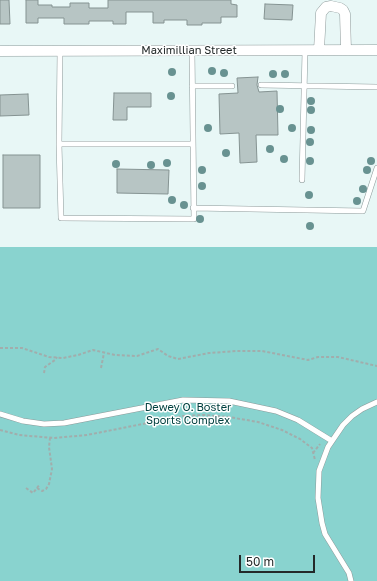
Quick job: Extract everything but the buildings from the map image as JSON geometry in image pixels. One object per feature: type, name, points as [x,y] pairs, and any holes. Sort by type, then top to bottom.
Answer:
[{"type":"street","points":[[319,50],[321,13],[326,7],[331,6],[340,8],[345,14],[346,50]]},
{"type":"street","name":"Maximillian Street","points":[[0,51],[377,50]]},
{"type":"lane","points":[[60,51],[59,144],[61,218],[194,218],[192,51]]},
{"type":"lane","points":[[302,180],[305,51]]},
{"type":"lane","points":[[261,85],[377,87]]},
{"type":"lane","points":[[192,86],[232,86]]},
{"type":"lane","points":[[59,144],[193,144]]},
{"type":"lane","points":[[193,208],[363,211],[377,168]]},
{"type":"lane","points":[[0,414],[24,421],[44,424],[64,423],[183,400],[228,401],[276,411],[298,420],[332,441]]},
{"type":"lane","points":[[352,581],[349,573],[325,534],[319,511],[319,471],[332,441],[343,425],[362,409],[377,402]]},
{"type":"path","points":[[0,348],[22,348],[49,357],[63,358],[93,350],[115,355],[137,356],[158,349],[168,356],[178,359],[202,354],[237,351],[262,351],[308,360],[318,358],[338,358],[377,366]]},
{"type":"path","points":[[101,368],[104,353]]},
{"type":"path","points":[[44,372],[45,367],[57,357]]},
{"type":"path","points":[[0,430],[19,435],[50,438],[87,435],[183,416],[204,415],[229,417],[258,422],[282,430],[300,439],[312,448],[315,462]]},
{"type":"path","points":[[37,488],[42,491],[46,489],[49,484],[52,469],[49,447],[50,438]]},
{"type":"path","points":[[313,453],[320,444]]},
{"type":"path","points":[[26,488],[33,493],[40,484]]},
{"type":"green space","name":"Dewey O. Boster Sports Complex","points":[[0,247],[377,247],[377,581],[0,581]]}]
